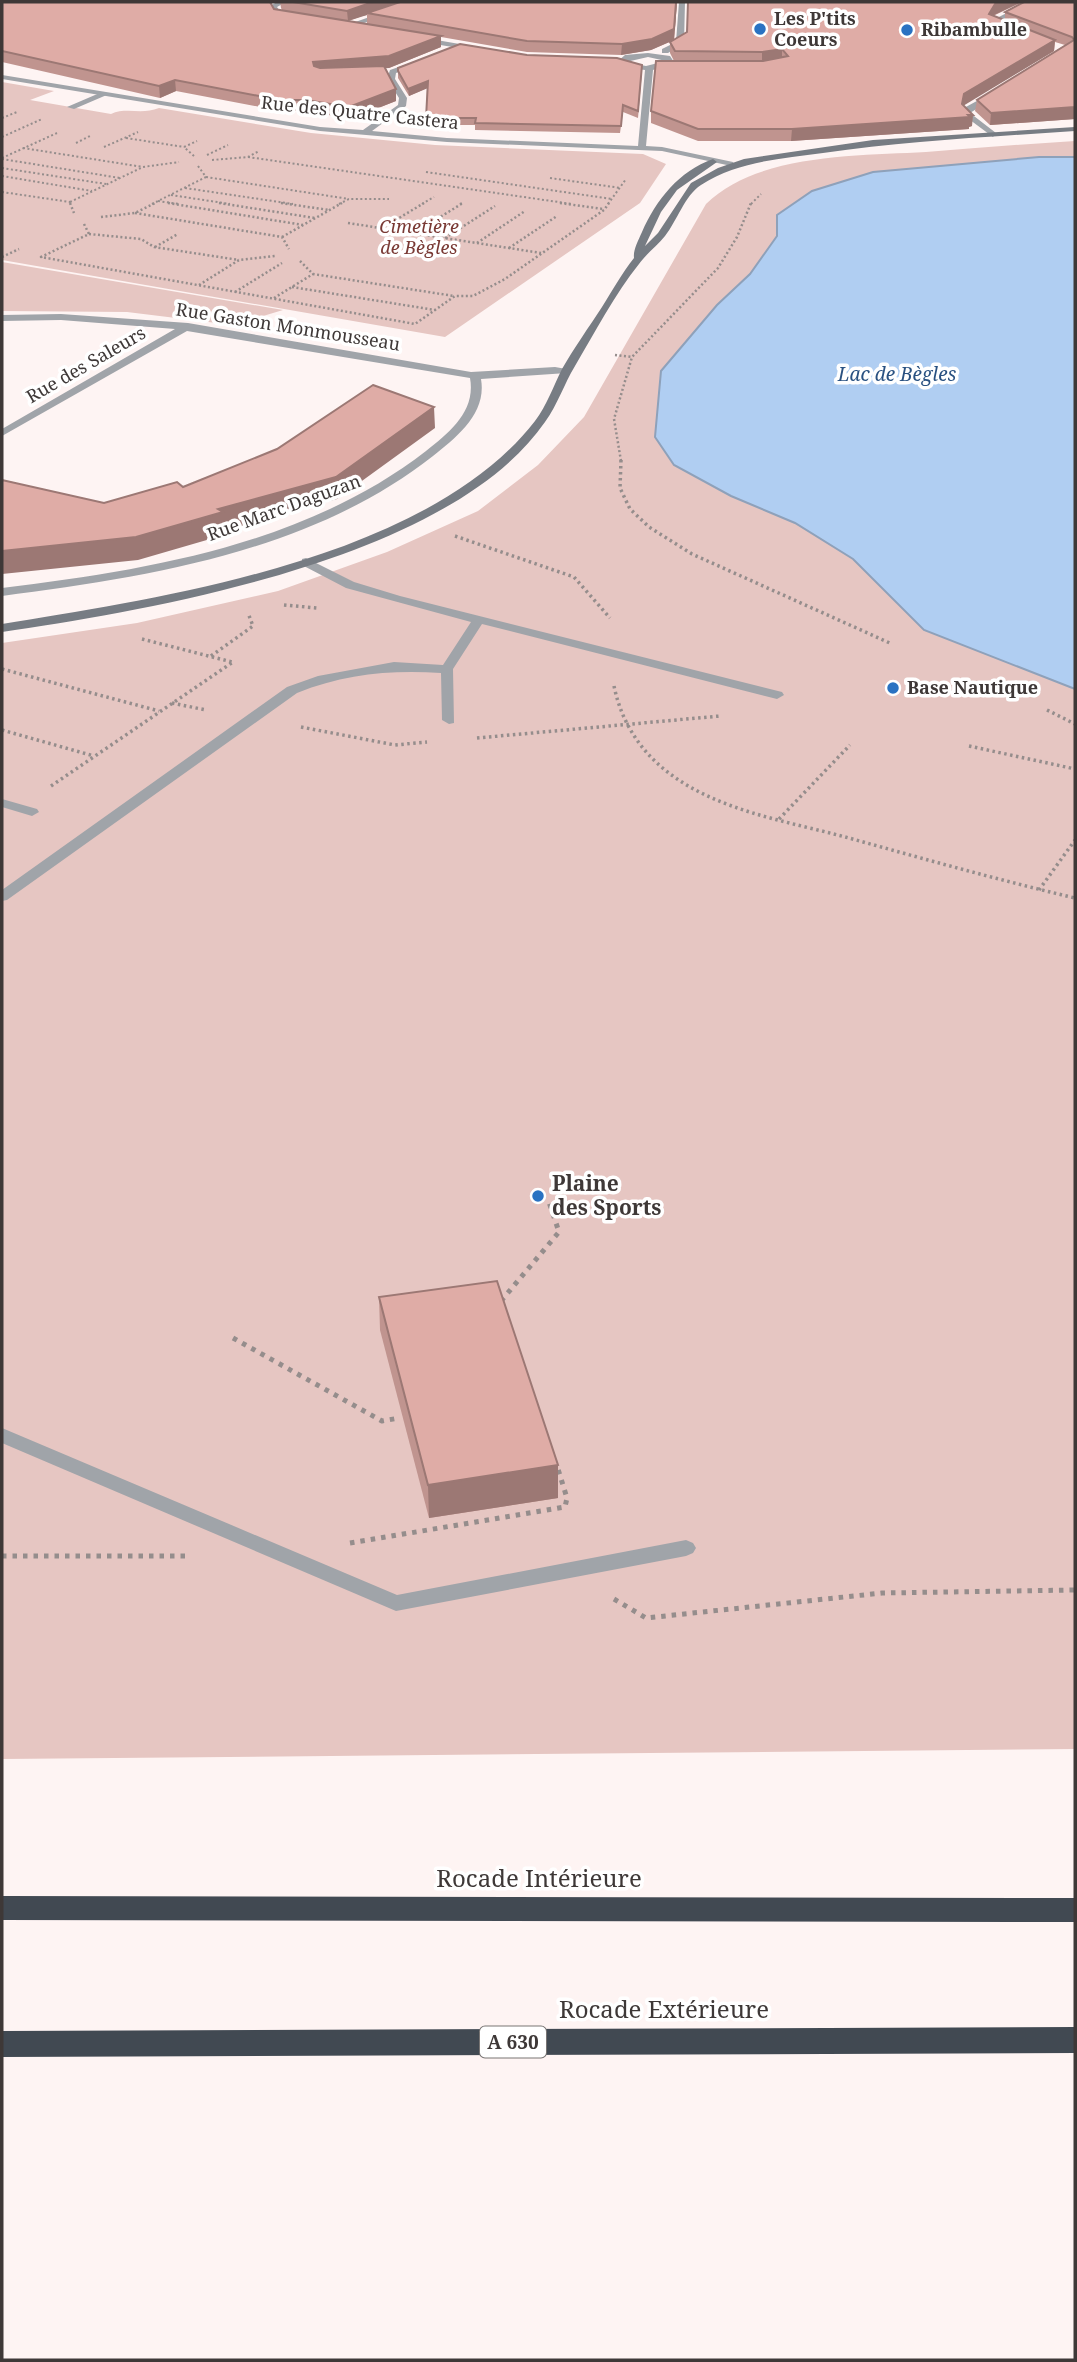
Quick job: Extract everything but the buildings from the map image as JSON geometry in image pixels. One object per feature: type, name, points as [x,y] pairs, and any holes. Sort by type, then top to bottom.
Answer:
[{"type":"highway","points":[[1022,1909],[1075,1901]]},
{"type":"highway","name":"Rocade Intérieure","points":[[2,1908],[1075,1910]]},
{"type":"highway","points":[[1024,2040],[1075,2047]]},
{"type":"highway","name":"Rocade Extérieure","points":[[2,2044],[1075,2040]]},
{"type":"street","points":[[283,2],[273,6],[278,15],[306,20]]},
{"type":"street","points":[[348,26],[418,2]]},
{"type":"street","points":[[655,55],[680,43],[682,2]]},
{"type":"street","points":[[1012,30],[993,22],[1033,2]]},
{"type":"street","points":[[338,25],[375,31]]},
{"type":"street","points":[[416,38],[481,50]]},
{"type":"street","points":[[445,51],[458,46]]},
{"type":"street","points":[[608,60],[621,60],[634,55],[655,55],[670,60],[663,66]]},
{"type":"street","points":[[383,72],[393,72],[432,56]]},
{"type":"street","points":[[621,60],[628,66],[675,66]]},
{"type":"street","points":[[642,148],[649,68]]},
{"type":"street","points":[[364,134],[402,106],[403,98],[391,79],[393,72]]},
{"type":"street","name":"Rue des Quatre Castera","points":[[2,77],[364,134],[642,148],[674,151],[733,165],[776,155],[883,142]]},
{"type":"street","points":[[993,135],[967,114],[967,110],[1000,90]]},
{"type":"street","points":[[71,107],[105,94]]},
{"type":"street","name":"Rue des Quatre Castera","points":[[716,161],[789,147],[1075,129]]},
{"type":"street","points":[[635,262],[645,233],[680,179],[716,161]]},
{"type":"street","points":[[2,628],[171,600],[248,580],[364,541],[412,520],[473,486],[519,447],[539,423],[554,400],[567,370],[635,262],[661,235],[694,186],[733,165]]},
{"type":"street","name":"Rue Gaston Monmousseau","points":[[2,318],[78,317],[188,326],[475,376],[549,369],[567,370]]},
{"type":"street","name":"Rue des Saleurs","points":[[2,433],[188,326]]},
{"type":"street","name":"Rue Marc Daguzan","points":[[2,592],[140,571],[213,554],[268,537],[359,501],[426,459],[459,428],[476,405],[478,384],[475,376]]},
{"type":"street","points":[[306,562],[351,585],[478,620],[777,695]]},
{"type":"street","points":[[449,720],[447,669],[478,620]]},
{"type":"street","points":[[2,897],[292,690],[318,680],[394,666],[447,669]]},
{"type":"street","points":[[2,803],[25,810]]},
{"type":"street","points":[[2,1435],[396,1603],[686,1548]]},
{"type":"path","points":[[2,137],[71,107]]},
{"type":"path","points":[[2,159],[57,133]]},
{"type":"path","points":[[124,138],[184,147]]},
{"type":"path","points":[[23,148],[143,167],[179,162]]},
{"type":"path","points":[[248,157],[604,209]]},
{"type":"path","points":[[2,159],[121,178]]},
{"type":"path","points":[[198,166],[206,177]]},
{"type":"path","points":[[2,192],[70,202],[143,167]]},
{"type":"path","points":[[2,168],[107,184]]},
{"type":"path","points":[[422,171],[613,199]]},
{"type":"path","points":[[2,176],[93,191]]},
{"type":"path","points":[[135,213],[206,177],[349,199],[389,199]]},
{"type":"path","points":[[300,261],[313,274],[455,296],[473,296],[505,279],[604,209],[627,178]]},
{"type":"path","points":[[185,188],[330,210]]},
{"type":"path","points":[[764,190],[752,201],[737,237],[718,268],[632,357],[614,419],[621,458],[620,488],[630,509],[649,527],[692,554],[892,644]]},
{"type":"path","points":[[171,195],[315,218]]},
{"type":"path","points":[[382,229],[434,197]]},
{"type":"path","points":[[101,217],[135,213],[282,237],[349,199]]},
{"type":"path","points":[[158,201],[303,225]]},
{"type":"path","points":[[70,202],[74,213]]},
{"type":"path","points":[[414,233],[464,202]]},
{"type":"path","points":[[445,238],[495,206]]},
{"type":"path","points":[[477,243],[525,211]]},
{"type":"path","points":[[509,248],[557,216]]},
{"type":"path","points":[[348,223],[542,253]]},
{"type":"path","points":[[84,224],[89,234]]},
{"type":"path","points":[[275,256],[239,260],[154,247],[141,239],[89,234],[41,257],[415,324],[455,296]]},
{"type":"path","points":[[154,247],[178,234]]},
{"type":"path","points":[[282,237],[289,249]]},
{"type":"path","points":[[2,257],[19,249]]},
{"type":"path","points":[[198,285],[239,260]]},
{"type":"path","points":[[235,292],[282,263]]},
{"type":"path","points":[[273,298],[313,274]]},
{"type":"path","points":[[292,287],[435,310]]},
{"type":"path","points":[[605,355],[632,357]]},
{"type":"path","points":[[412,520],[574,577],[634,643],[625,656],[613,687],[625,725],[641,749],[668,773],[695,790],[779,819],[1075,898]]},
{"type":"path","points":[[274,607],[288,605],[318,608]]},
{"type":"path","points":[[211,656],[253,626],[247,610]]},
{"type":"path","points":[[25,810],[94,756],[233,662],[135,637]]},
{"type":"path","points":[[2,669],[159,711]]},
{"type":"path","points":[[1047,710],[1075,724]]},
{"type":"path","points":[[477,738],[733,715]]},
{"type":"path","points":[[250,720],[395,745],[429,742]]},
{"type":"path","points":[[2,730],[94,756]]},
{"type":"path","points":[[779,819],[849,745]]},
{"type":"path","points":[[969,746],[1075,769]]},
{"type":"path","points":[[1039,890],[1075,840]]},
{"type":"path","points":[[500,1312],[498,1304],[559,1232],[548,1199]]},
{"type":"path","points":[[233,1338],[382,1421],[399,1419]]},
{"type":"path","points":[[282,1555],[565,1507],[567,1498],[556,1464]]},
{"type":"path","points":[[2,1556],[198,1556]]},
{"type":"path","points":[[566,1571],[646,1618],[882,1593],[1075,1590]]},
{"type":"green space","name":"Cimetière de Bègles","points":[[2,82],[54,91],[30,100],[111,114],[159,108],[311,133],[435,145],[643,154],[666,164],[640,203],[445,337],[2,260]]},
{"type":"green space","name":"Plaine des Sports","points":[[1075,141],[1075,1749],[2,1759],[2,643],[137,623],[278,591],[387,552],[478,511],[538,465],[584,417],[706,204],[728,187],[753,175],[810,160]]},
{"type":"green space","points":[[2,262],[283,310],[233,325],[127,312],[2,311]]},
{"type":"water","name":"Lac de Bègles","points":[[1039,157],[1075,157],[1075,689],[924,630],[853,559],[795,523],[731,496],[674,465],[655,437],[661,371],[717,305],[750,274],[777,236],[777,215],[812,191],[873,172]]},
{"type":"place","name":"Les P'tits Coeurs","points":[[760,29]]},
{"type":"place","name":"Ribambulle","points":[[907,30]]},
{"type":"place","name":"Base Nautique","points":[[893,688]]},
{"type":"place","name":"Plaine des Sports","points":[[538,1196]]}]
